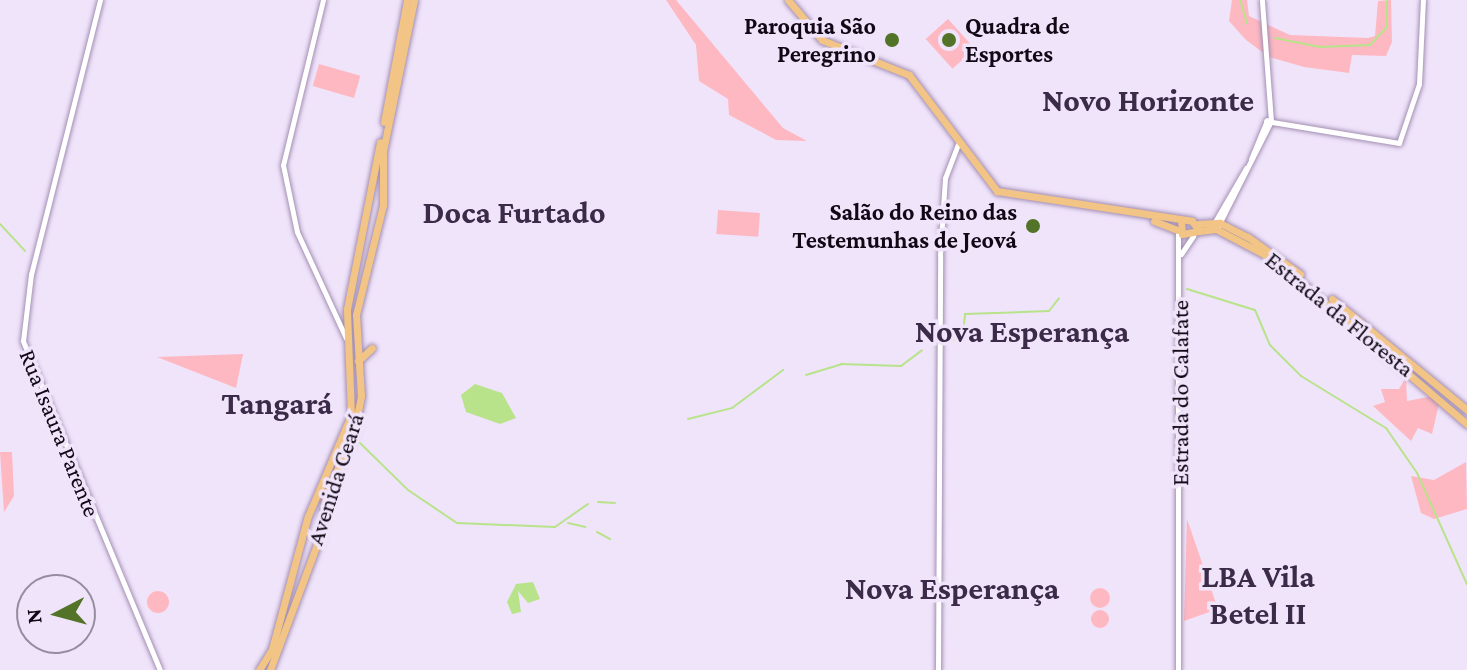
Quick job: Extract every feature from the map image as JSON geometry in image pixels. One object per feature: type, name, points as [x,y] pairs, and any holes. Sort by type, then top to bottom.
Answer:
[{"type":"main road","name":"Avenida Ceará","points":[[265,668],[308,516],[351,415],[365,214],[407,0]]},
{"type":"main road","name":"Avenida Ceará","points":[[265,668],[315,546],[354,432],[358,361],[354,344],[383,198],[383,151],[414,0]]},
{"type":"main road","points":[[788,0],[831,46],[909,75],[958,144],[997,191],[1181,221],[1197,230]]},
{"type":"main road","points":[[369,197],[383,198]]},
{"type":"main road","points":[[365,214],[376,226]]},
{"type":"main road","points":[[1141,216],[1177,230],[1215,226]]},
{"type":"main road","points":[[1177,230],[1181,221]]},
{"type":"main road","name":"Estrada da Floresta","points":[[1215,226],[1274,252],[1436,379],[1467,410]]},
{"type":"main road","name":"Estrada da Floresta","points":[[1215,226],[1275,260],[1445,399],[1467,424]]},
{"type":"main road","points":[[354,344],[372,348],[358,361]]},
{"type":"main road","points":[[1430,387],[1436,379]]},
{"type":"main road","points":[[1445,399],[1451,392]]},
{"type":"main road","points":[[308,516],[322,521]]},
{"type":"main road","points":[[301,538],[315,546]]},
{"type":"street","name":"Rua Isaura Parente","points":[[100,0],[31,274],[23,341],[160,670]]},
{"type":"street","points":[[323,0],[283,165],[297,232],[354,344]]},
{"type":"street","points":[[1215,226],[1267,133],[1269,103],[1262,0]]},
{"type":"street","points":[[1269,121],[1399,143],[1419,84],[1423,0]]},
{"type":"street","points":[[1215,226],[1269,121]]},
{"type":"street","points":[[1267,133],[1280,122]]},
{"type":"street","points":[[938,670],[940,255],[945,178],[958,144]]},
{"type":"street","name":"Estrada do Calafate","points":[[1177,230],[1181,526],[1178,670]]},
{"type":"street","points":[[1179,259],[1197,230]]},
{"type":"shaded area","points":[[666,0],[676,0],[783,128],[807,141],[776,140],[729,115],[728,99],[699,81],[696,45]]},
{"type":"shaded area","points":[[1232,0],[1247,0],[1249,16],[1290,35],[1368,38],[1375,36],[1378,1],[1391,0],[1392,42],[1386,56],[1352,55],[1349,73],[1304,67],[1269,57],[1246,40],[1229,21]]},
{"type":"shaded area","points":[[948,19],[975,49],[952,69],[926,39]]},
{"type":"shaded area","points":[[319,64],[360,76],[354,98],[313,86]]},
{"type":"shaded area","points":[[718,210],[760,213],[758,237],[716,234]]},
{"type":"shaded area","points":[[243,354],[236,388],[157,357]]},
{"type":"shaded area","points":[[1406,377],[1407,401],[1433,396],[1439,404],[1432,434],[1418,428],[1411,441],[1373,406],[1385,402],[1381,389],[1399,389]]},
{"type":"shaded area","points":[[475,384],[502,393],[516,418],[500,424],[466,412],[461,395]]},
{"type":"shaded area","points":[[0,452],[12,452],[14,496],[4,512]]},
{"type":"shaded area","points":[[1466,462],[1467,509],[1434,519],[1421,513],[1411,476],[1434,480]]},
{"type":"shaded area","points":[[1187,519],[1218,609],[1184,621]]},
{"type":"shaded area","points":[[533,582],[540,599],[528,603],[518,591],[521,612],[512,614],[507,602],[516,584]]},
{"type":"shaded area","points":[[1100,588],[1107,591],[1110,598],[1107,605],[1100,608],[1093,605],[1090,598],[1093,591]]},
{"type":"shaded area","points":[[158,591],[169,602],[158,613],[147,602]]},
{"type":"shaded area","points":[[1096,610],[1104,610],[1109,619],[1107,626],[1096,628],[1091,623],[1091,615]]},
{"type":"waterway","points":[[1240,0],[1247,23]]},
{"type":"waterway","points":[[1275,38],[1320,47],[1370,45],[1387,27],[1387,0]]},
{"type":"waterway","points":[[0,224],[25,251]]},
{"type":"waterway","points":[[1187,289],[1255,310],[1270,345],[1301,376],[1386,428],[1417,473],[1467,584]]},
{"type":"waterway","points":[[950,342],[963,334],[965,314],[1049,311],[1059,298]]},
{"type":"waterway","points":[[806,375],[841,364],[901,366],[922,350]]},
{"type":"waterway","points":[[688,419],[732,408],[783,370]]},
{"type":"waterway","points":[[360,443],[408,490],[457,523],[555,527],[588,504]]},
{"type":"waterway","points":[[598,502],[615,503]]},
{"type":"waterway","points":[[568,523],[586,527]]},
{"type":"waterway","points":[[597,532],[610,539]]},
{"type":"place","name":"Paroquia São Peregrino","points":[[892,40]]},
{"type":"place","name":"Quadra de Esportes","points":[[949,40]]},
{"type":"place","name":"Salão do Reino das Testemunhas de Jeová","points":[[1033,226]]},
{"type":"district","name":"Novo Horizonte","points":[[1148,100]]},
{"type":"district","name":"Doca Furtado","points":[[514,212]]},
{"type":"district","name":"Nova Esperança","points":[[1022,331]]},
{"type":"district","name":"Tangará","points":[[277,403]]},
{"type":"district","name":"Nova Esperança","points":[[952,588]]},
{"type":"district","name":"LBA Vila Betel II","points":[[1258,596]]}]
